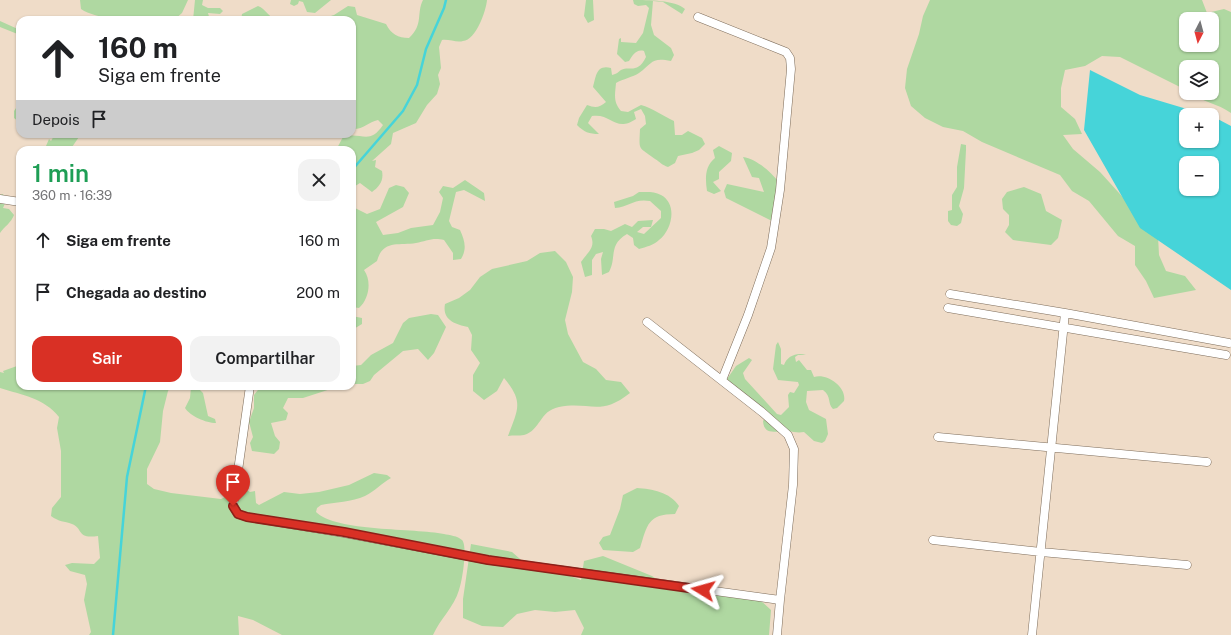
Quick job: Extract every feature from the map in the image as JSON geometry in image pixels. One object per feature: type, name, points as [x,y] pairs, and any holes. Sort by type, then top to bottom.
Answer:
[{"type":"street","points":[[698,18],[786,52],[790,58],[791,69],[780,190],[771,248],[748,315],[722,380]]},
{"type":"street","points":[[0,199],[16,201]]},
{"type":"street","points":[[950,294],[1229,343]]},
{"type":"street","points":[[948,308],[1226,355]]},
{"type":"street","points":[[1032,635],[1065,313]]},
{"type":"street","points":[[647,322],[782,428],[788,435],[794,449],[793,485],[777,635]]},
{"type":"street","points":[[249,390],[233,506],[238,514],[247,517],[344,532],[488,560],[780,600]]},
{"type":"street","points":[[938,437],[1207,462]]},
{"type":"street","points":[[933,540],[1041,552],[1187,565]]},
{"type":"green space","points":[[80,0],[188,0],[182,13],[179,16],[98,16],[87,13],[81,9]]},
{"type":"green space","points":[[195,0],[203,0],[202,5],[208,8],[220,8],[223,11],[220,14],[208,13],[209,16],[193,16]]},
{"type":"green space","points":[[291,0],[331,0],[315,13],[307,12],[303,2],[299,1],[298,4],[294,6],[290,4]]},
{"type":"green space","points":[[423,0],[487,0],[480,24],[472,36],[461,41],[442,40],[439,47],[441,68],[438,75],[440,84],[437,94],[427,105],[416,123],[393,133],[391,144],[372,161],[376,160],[375,167],[382,171],[382,181],[372,192],[360,183],[356,186],[356,146],[338,146],[342,138],[356,138],[356,136],[364,137],[373,135],[383,125],[378,120],[356,129],[356,16],[331,16],[348,6],[355,7],[357,15],[386,24],[395,35],[409,38],[417,28]]},
{"type":"green space","points":[[586,0],[593,0],[594,20],[588,23],[584,16]]},
{"type":"green space","points":[[633,0],[653,0],[668,2],[681,6],[685,9],[682,14],[663,2],[653,1],[651,25],[654,35],[671,48],[674,55],[671,61],[656,60],[637,74],[616,83],[616,101],[618,108],[621,111],[628,112],[641,105],[645,106],[674,121],[675,135],[682,135],[688,131],[702,138],[705,144],[699,150],[678,156],[675,163],[668,167],[641,148],[640,129],[646,124],[645,116],[641,109],[634,112],[636,119],[629,123],[623,124],[604,117],[592,116],[588,123],[599,134],[587,132],[577,125],[579,118],[587,105],[597,107],[606,102],[593,87],[596,76],[602,68],[611,68],[612,75],[614,75],[624,69],[637,68],[643,63],[646,57],[644,51],[639,51],[635,53],[629,61],[625,62],[617,54],[619,39],[621,38],[621,42],[636,43],[643,33],[649,8],[646,5],[638,6],[634,4]]},
{"type":"green space","points":[[930,0],[1202,0],[1207,12],[1179,12],[1179,52],[1219,52],[1219,12],[1211,12],[1224,9],[1231,12],[1231,113],[1204,100],[1219,100],[1219,60],[1179,60],[1179,86],[1120,57],[1102,56],[1085,66],[1065,70],[1061,88],[1061,107],[1075,119],[1082,134],[1063,135],[1073,149],[1100,172],[1158,236],[1159,255],[1166,271],[1185,276],[1196,290],[1154,298],[1146,281],[1135,265],[1135,246],[1118,236],[1089,201],[1072,191],[1060,175],[982,142],[963,131],[943,127],[925,118],[911,106],[905,88],[907,69],[919,34],[923,16]]},
{"type":"green space","points":[[258,6],[270,16],[242,16],[242,14]]},
{"type":"green space","points":[[0,21],[16,28],[16,33],[0,27]]},
{"type":"green space","points":[[16,108],[16,120],[14,118],[14,111]]},
{"type":"green space","points":[[53,138],[78,138],[73,146],[46,146],[49,139],[51,141]]},
{"type":"green space","points":[[961,144],[966,145],[964,188],[959,206],[963,214],[961,223],[957,226],[951,225],[948,221],[948,211],[952,210],[952,195],[957,187],[957,167]]},
{"type":"green space","points":[[719,146],[732,153],[731,161],[719,172],[719,179],[713,182],[721,191],[714,194],[707,191],[706,177],[709,165],[715,158],[713,150]]},
{"type":"green space","points":[[743,157],[753,160],[762,166],[778,181],[772,221],[726,198],[724,191],[727,184],[764,192],[759,178],[752,177]]},
{"type":"green space","points":[[465,180],[484,193],[485,201],[464,190],[456,192],[449,221],[452,227],[460,230],[463,238],[465,248],[461,259],[453,260],[453,253],[444,240],[440,239],[387,246],[383,249],[377,261],[364,270],[369,284],[367,295],[359,308],[356,308],[356,208],[367,214],[380,209],[389,188],[396,185],[404,187],[409,193],[403,207],[376,222],[383,235],[398,233],[411,228],[433,225],[440,212],[443,198],[439,192],[443,186],[453,188]]},
{"type":"green space","points":[[1024,187],[1041,194],[1046,211],[1062,220],[1058,238],[1051,245],[1013,240],[1005,232],[1009,225],[1009,215],[1003,209],[1002,199],[1007,192]]},
{"type":"green space","points":[[639,192],[656,193],[661,195],[670,204],[670,224],[664,236],[650,246],[639,249],[634,245],[633,238],[627,234],[617,242],[609,272],[602,275],[601,259],[603,252],[596,254],[592,260],[592,275],[585,277],[581,262],[592,247],[591,236],[595,229],[611,231],[625,224],[632,227],[638,221],[653,220],[651,227],[643,227],[637,232],[644,234],[661,218],[661,211],[650,201],[644,200],[615,208],[614,202],[633,196]]},
{"type":"green space","points":[[3,194],[6,201],[3,208],[9,209],[14,215],[0,233],[0,195]]},
{"type":"green space","points":[[555,251],[566,262],[573,277],[572,292],[565,320],[568,334],[583,362],[596,369],[606,380],[621,382],[630,393],[620,400],[603,406],[570,406],[552,409],[547,412],[530,433],[508,436],[517,406],[517,400],[514,393],[504,378],[497,391],[484,400],[473,391],[473,375],[480,363],[471,350],[472,335],[468,327],[454,323],[448,318],[445,304],[459,298],[470,290],[480,277],[492,269],[527,261],[540,253]]},
{"type":"green space","points":[[431,314],[438,315],[446,327],[434,353],[428,360],[418,349],[403,351],[374,375],[370,381],[363,384],[356,384],[356,366],[361,365],[371,355],[393,343],[403,323],[409,318]]},
{"type":"green space","points":[[356,317],[362,318],[362,324],[356,328]]},
{"type":"green space","points":[[778,342],[781,349],[781,364],[784,365],[787,359],[796,354],[806,355],[798,355],[795,357],[796,362],[799,360],[807,370],[811,370],[814,377],[825,377],[835,382],[842,391],[844,401],[837,408],[833,409],[831,407],[828,395],[823,390],[807,391],[806,402],[809,410],[826,419],[828,434],[825,441],[822,443],[814,441],[804,432],[772,432],[766,429],[763,421],[765,418],[760,405],[729,383],[727,379],[736,366],[749,358],[752,360],[743,373],[745,379],[777,414],[781,415],[789,407],[788,395],[790,392],[794,393],[799,385],[798,382],[778,380],[773,369],[776,345]]},
{"type":"green space","points":[[16,366],[16,390],[169,390],[163,411],[160,442],[147,469],[147,484],[154,489],[171,493],[221,499],[243,488],[250,492],[255,491],[256,503],[259,505],[284,492],[300,494],[319,492],[349,485],[374,473],[387,475],[391,478],[365,496],[349,501],[321,505],[317,508],[316,512],[326,518],[340,523],[377,528],[431,532],[451,535],[462,540],[464,544],[463,572],[454,602],[433,635],[282,635],[253,620],[238,616],[239,635],[89,635],[91,632],[84,600],[87,584],[85,575],[70,571],[65,565],[72,563],[94,564],[100,558],[98,536],[91,537],[83,535],[76,526],[51,516],[52,508],[61,497],[61,451],[57,428],[59,417],[47,405],[40,401],[0,388],[0,372],[4,373],[3,371]]},
{"type":"green space","points":[[191,390],[200,390],[203,393],[208,416],[215,419],[216,423],[208,422],[187,411],[185,408],[190,398]]},
{"type":"green space","points":[[258,390],[328,390],[303,398],[288,398],[283,408],[288,413],[286,420],[271,423],[275,436],[280,442],[279,449],[274,454],[252,451],[250,443],[253,437],[249,422],[254,408],[254,395]]},
{"type":"green space","points":[[637,488],[655,490],[671,497],[679,506],[675,514],[659,516],[650,522],[640,548],[633,552],[603,550],[599,543],[603,537],[610,535],[620,509],[623,495]]},
{"type":"green space","points":[[471,544],[512,552],[527,565],[565,574],[581,580],[584,561],[603,556],[652,576],[667,586],[760,600],[771,610],[769,635],[581,635],[584,628],[575,610],[555,612],[535,610],[517,614],[503,627],[482,626],[463,618],[463,599]]},
{"type":"water","points":[[1090,70],[1140,95],[1184,108],[1179,108],[1179,148],[1219,148],[1219,120],[1231,126],[1231,290],[1140,228],[1084,130]]},
{"type":"waterway","points":[[356,165],[403,111],[417,85],[426,49],[446,0]]},
{"type":"waterway","points":[[113,635],[127,477],[145,390]]},
{"type":"route","points":[[233,506],[238,514],[247,517],[344,532],[488,560],[703,590]]}]
